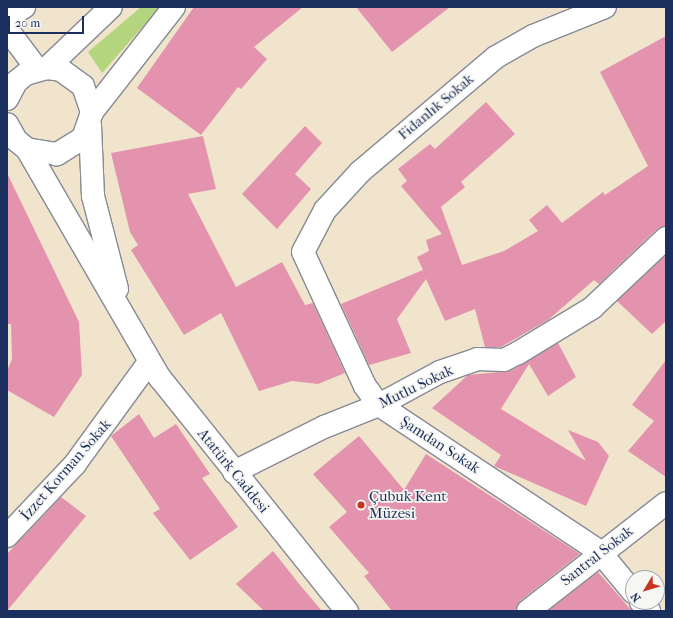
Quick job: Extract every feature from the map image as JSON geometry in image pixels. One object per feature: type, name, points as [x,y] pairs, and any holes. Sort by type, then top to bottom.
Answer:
[{"type":"street","points":[[7,10],[15,13],[24,7]]},
{"type":"street","points":[[7,99],[16,82],[42,68],[111,7]]},
{"type":"street","points":[[27,150],[57,154],[72,148],[91,118],[174,7]]},
{"type":"street","name":"Fidanlık Sokak","points":[[303,252],[325,210],[360,172],[496,57],[533,36],[605,7]]},
{"type":"street","points":[[7,29],[42,68]]},
{"type":"street","name":"Atatürk Caddesi","points":[[42,68],[73,76],[86,92],[91,118],[93,196],[127,325]]},
{"type":"street","name":"Atatürk Caddesi","points":[[7,126],[27,150],[149,362],[234,472],[347,611]]},
{"type":"street","name":"Mutlu Sokak","points":[[234,472],[324,427],[379,405],[440,372],[477,359],[504,360],[518,353],[592,308],[666,238]]},
{"type":"street","name":"Şamdan Sokak","points":[[303,252],[365,386],[379,405],[600,552],[625,582]]},
{"type":"street","name":"İzzet Korman Sokak","points":[[7,536],[75,464],[149,362]]},
{"type":"street","name":"Santral Sokak","points":[[528,611],[600,552],[666,503]]},
{"type":"green space","points":[[141,7],[160,7],[102,73],[88,52]]},
{"type":"building","points":[[194,7],[303,7],[254,47],[267,59],[241,89],[238,87],[201,135],[137,88]]},
{"type":"building","points":[[356,7],[450,7],[392,52]]},
{"type":"building","points":[[666,36],[666,226],[657,229],[599,284],[594,280],[548,320],[501,347],[485,347],[475,309],[445,321],[426,279],[397,319],[411,353],[369,365],[341,304],[423,270],[417,257],[429,251],[426,240],[442,234],[401,186],[407,181],[398,169],[430,144],[435,149],[486,102],[515,134],[461,182],[465,187],[441,207],[462,265],[504,251],[538,231],[529,220],[547,205],[562,223],[603,192],[605,195],[648,166],[600,72]]},
{"type":"building","points":[[305,126],[322,143],[295,174],[311,189],[277,229],[242,194]]},
{"type":"building","points":[[203,136],[216,189],[188,194],[236,287],[282,262],[305,305],[313,303],[345,373],[318,384],[292,381],[259,391],[221,313],[184,335],[131,250],[138,245],[130,232],[111,153]]},
{"type":"building","points":[[7,173],[79,322],[82,375],[54,417],[7,390],[7,371],[12,359],[11,324],[7,324]]},
{"type":"building","points":[[666,255],[666,321],[652,334],[617,301]]},
{"type":"building","points":[[558,343],[576,377],[548,396],[529,364],[501,409],[586,461],[568,430],[598,442],[609,456],[586,506],[494,466],[501,455],[432,408],[468,375],[510,371]]},
{"type":"building","points":[[666,360],[666,477],[628,451],[654,421],[632,405]]},
{"type":"building","points":[[139,414],[154,438],[176,424],[210,474],[202,478],[238,527],[190,560],[153,513],[160,509],[111,436]]},
{"type":"building","points":[[359,436],[404,490],[426,454],[580,554],[520,601],[516,611],[392,611],[364,576],[369,573],[329,527],[347,512],[313,474]]},
{"type":"building","points":[[61,497],[86,516],[7,611],[7,554]]},
{"type":"building","points":[[273,551],[322,611],[264,611],[236,584]]},
{"type":"building","points":[[598,572],[625,603],[625,610],[632,611],[548,611]]},
{"type":"place","name":"Çubuk Kent Müzesi","points":[[361,505]]}]
